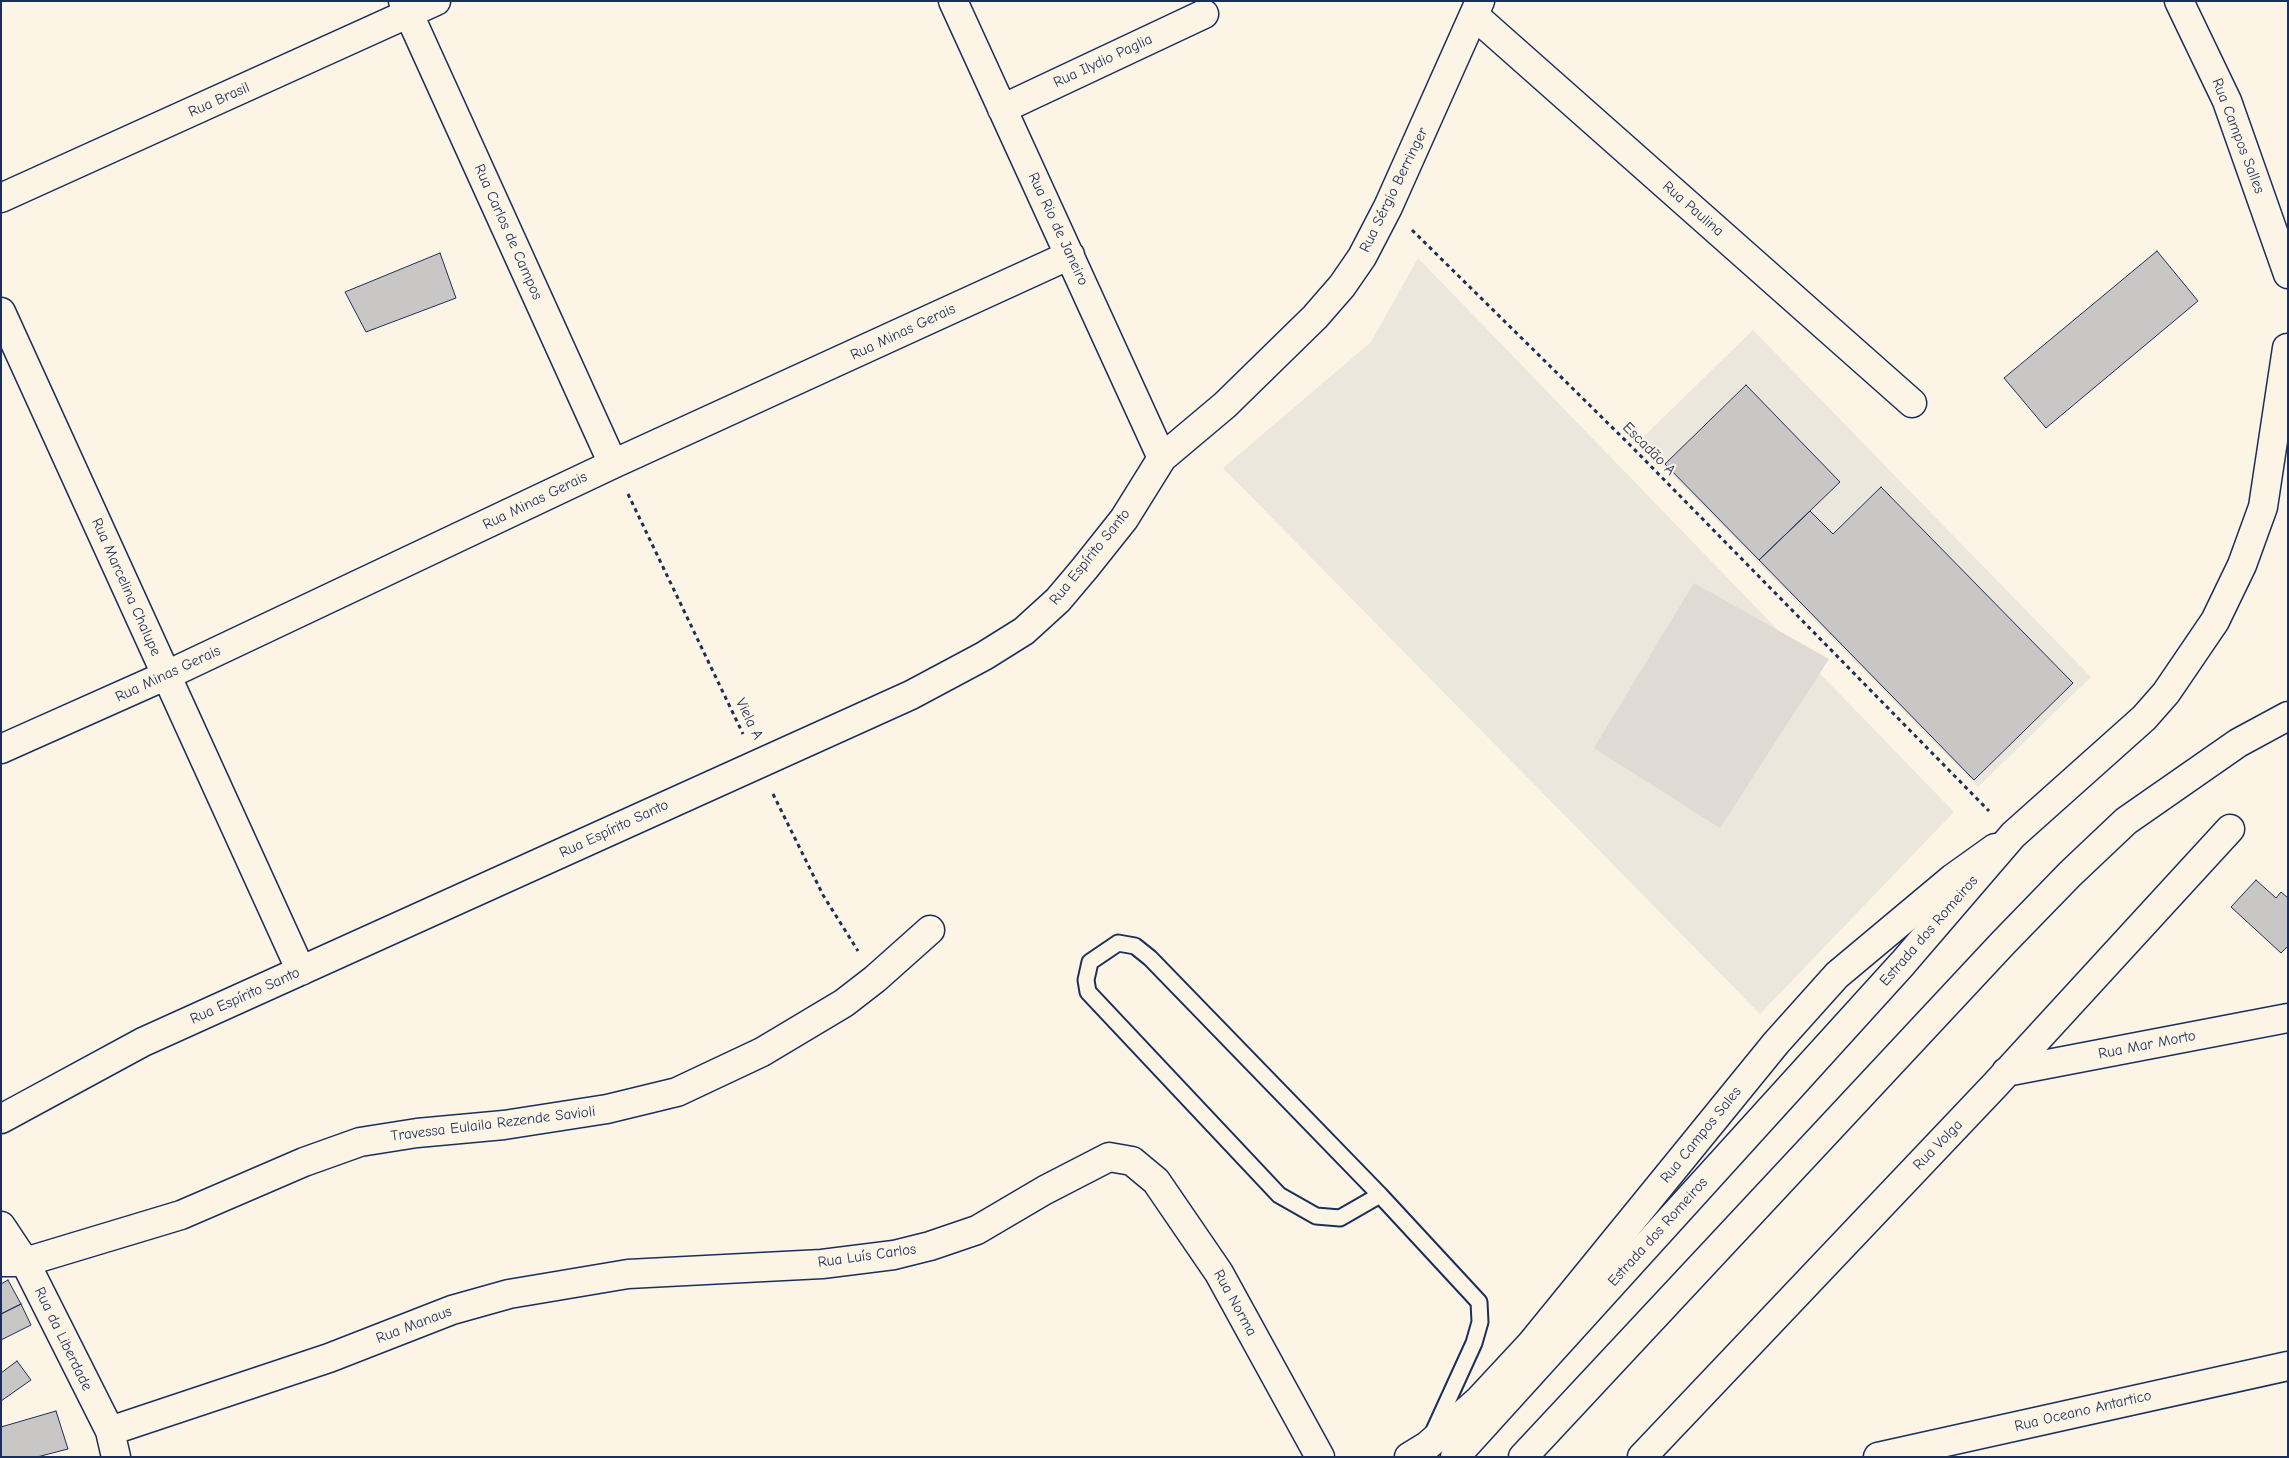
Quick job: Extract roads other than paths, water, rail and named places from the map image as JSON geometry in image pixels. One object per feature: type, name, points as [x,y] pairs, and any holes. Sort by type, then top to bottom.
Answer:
[{"type":"street","name":"Rua Brasil","points":[[1,198],[406,8],[436,1]]},
{"type":"street","name":"Rua Rio de Janeiro","points":[[953,1],[1162,458]]},
{"type":"street","name":"Rua Campos Salles","points":[[2179,1],[2227,101],[2288,274]]},
{"type":"street","name":"Rua Carlos de Campos","points":[[406,8],[613,464]]},
{"type":"street","name":"Rua Sérgio Berringer","points":[[1162,458],[1225,405],[1314,317],[1342,286],[1362,257],[1388,207],[1477,9]]},
{"type":"street","name":"Rua Paulina","points":[[1477,9],[1912,403]]},
{"type":"street","name":"Rua Ilydio Paglia","points":[[1002,109],[1204,14]]},
{"type":"street","name":"Rua Minas Gerais","points":[[1,750],[166,675],[613,464],[1070,255]]},
{"type":"street","name":"Rua Marcelina Chalupe","points":[[1,312],[301,971]]},
{"type":"street","name":"Estrada dos Romeiros","points":[[1454,1457],[1902,963],[2013,835],[2144,718],[2166,693],[2214,621],[2242,565],[2263,507],[2288,339]]},
{"type":"street","points":[[2287,348],[2288,352]]},
{"type":"street","name":"Rua Espírito Santo","points":[[1,1119],[144,1042],[911,694],[984,656],[1024,631],[1058,600],[1086,568],[1124,518],[1162,458]]},
{"type":"street","points":[[1523,1457],[2003,943],[2070,874],[2126,821],[2238,743],[2288,716]]},
{"type":"street","name":"Rua Volga","points":[[1642,1457],[2006,1072],[2230,829]]},
{"type":"street","name":"Rua Campos Sales","points":[[1418,1451],[1479,1400],[1531,1344],[1776,1043],[1837,975],[1953,878],[2013,835]]},
{"type":"street","name":"Travessa Eulaila Rezende Savioli","points":[[13,1262],[181,1215],[304,1162],[360,1142],[417,1133],[504,1125],[607,1109],[677,1092],[762,1052],[844,1003],[875,979],[930,930]]},
{"type":"street","name":"Rua Mar Morto","points":[[2006,1072],[2288,1018]]},
{"type":"street","name":"Rua Luís Carlos","points":[[730,1268],[858,1260],[894,1255],[930,1246],[977,1230],[1045,1190],[1109,1157],[1132,1161]]},
{"type":"street","name":"Rua Norma","points":[[1132,1161],[1156,1181],[1219,1273],[1320,1457]]},
{"type":"street","name":"Rua da Liberdade","points":[[1,1226],[13,1262],[113,1444]]},
{"type":"street","name":"Rua Manaus","points":[[113,1444],[452,1310],[499,1297],[563,1284],[628,1274],[730,1268]]},
{"type":"street","name":"Rua Oceano Antartico","points":[[1878,1457],[2288,1366]]},
{"type":"lane","points":[[1380,1195],[1340,1218],[1316,1216],[1279,1195],[1088,992],[1086,980],[1090,962],[1118,943],[1135,946],[1150,958],[1380,1195],[1479,1302],[1480,1322],[1474,1343],[1418,1451]]}]
